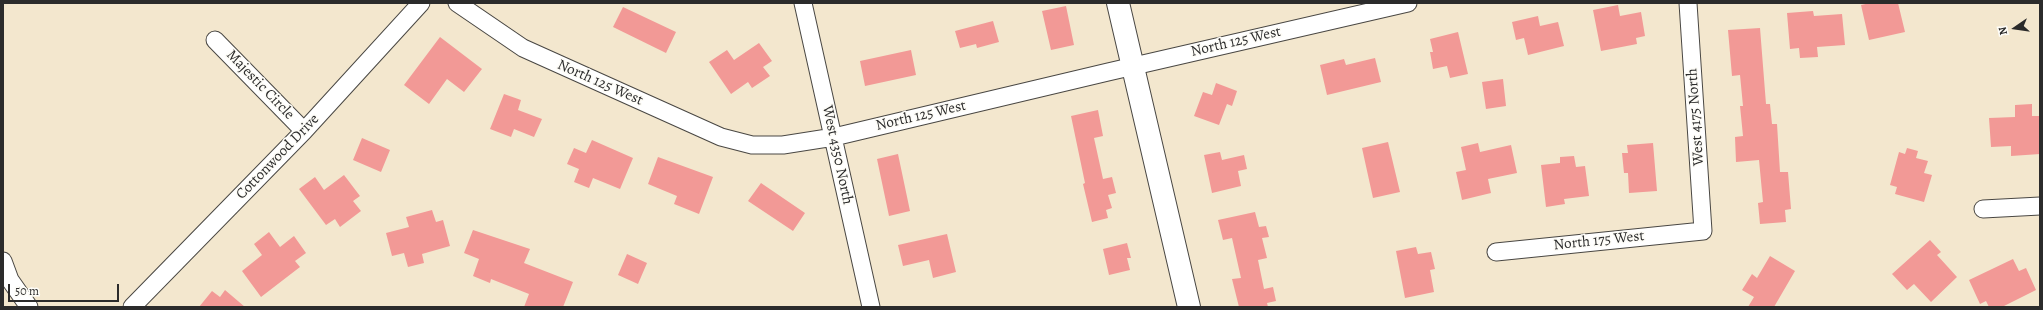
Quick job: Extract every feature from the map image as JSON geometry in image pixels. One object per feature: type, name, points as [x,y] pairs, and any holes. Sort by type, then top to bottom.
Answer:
[{"type":"street","name":"Cottonwood Drive","points":[[132,307],[304,131],[421,3]]},
{"type":"street","name":"North 125 West","points":[[457,3],[523,48],[721,137],[752,145],[783,145],[834,137],[1402,4]]},
{"type":"street","name":"West 4350 North","points":[[803,3],[871,307]]},
{"type":"street","points":[[1118,3],[1189,307]]},
{"type":"street","name":"West 4175 North","points":[[1688,3],[1703,231]]},
{"type":"street","name":"Majestic Circle","points":[[215,40],[304,131]]},
{"type":"street","points":[[1983,208],[2040,206]]},
{"type":"street","name":"North 175 West","points":[[1496,252],[1703,231]]},
{"type":"street","points":[[3,261],[10,280],[29,307]]},
{"type":"building","points":[[1870,3],[1898,3],[1905,32],[1869,40],[1861,5]]},
{"type":"building","points":[[1618,5],[1620,16],[1641,12],[1645,36],[1636,38],[1637,44],[1601,51],[1593,10]]},
{"type":"building","points":[[1066,6],[1074,45],[1051,50],[1042,11]]},
{"type":"building","points":[[623,7],[676,32],[666,53],[613,27]]},
{"type":"building","points":[[1813,11],[1814,16],[1842,14],[1845,45],[1817,47],[1818,57],[1800,58],[1799,48],[1790,49],[1787,13]]},
{"type":"building","points":[[1538,16],[1540,26],[1558,22],[1564,46],[1528,55],[1524,38],[1516,40],[1512,22]]},
{"type":"building","points":[[993,21],[999,42],[977,48],[976,44],[960,48],[955,31]]},
{"type":"building","points":[[1760,28],[1766,104],[1770,104],[1772,124],[1777,124],[1780,172],[1788,172],[1791,209],[1785,210],[1786,222],[1760,224],[1758,203],[1763,202],[1759,160],[1736,162],[1735,137],[1743,136],[1740,106],[1743,106],[1740,75],[1732,76],[1728,30]]},
{"type":"building","points":[[1458,32],[1468,74],[1450,78],[1447,66],[1433,69],[1430,52],[1433,52],[1430,39]]},
{"type":"building","points":[[440,37],[482,69],[464,92],[447,79],[429,104],[404,85]]},
{"type":"building","points":[[759,43],[772,61],[763,67],[770,76],[752,88],[748,82],[731,94],[709,62],[727,50],[734,60]]},
{"type":"building","points":[[911,50],[916,75],[865,86],[860,61]]},
{"type":"building","points":[[1375,58],[1381,82],[1327,95],[1320,65],[1344,59],[1346,65]]},
{"type":"building","points":[[1503,79],[1506,106],[1486,109],[1482,82]]},
{"type":"building","points":[[1216,83],[1237,91],[1232,106],[1227,104],[1219,125],[1194,116],[1203,92],[1212,95]]},
{"type":"building","points":[[504,94],[521,100],[518,110],[542,119],[534,137],[514,129],[511,137],[490,129]]},
{"type":"building","points":[[2032,104],[2032,116],[2040,116],[2040,154],[2011,156],[2011,146],[1991,147],[1989,118],[2015,117],[2015,105]]},
{"type":"building","points":[[1098,110],[1103,136],[1094,138],[1103,179],[1112,177],[1116,193],[1108,195],[1112,208],[1106,210],[1108,218],[1092,222],[1083,184],[1085,183],[1071,116]]},
{"type":"building","points":[[362,138],[390,150],[381,172],[353,160]]},
{"type":"building","points":[[592,140],[633,158],[620,189],[593,178],[589,188],[574,182],[579,169],[567,164],[574,148],[586,153]]},
{"type":"building","points":[[1388,142],[1400,192],[1373,198],[1362,148]]},
{"type":"building","points":[[1478,143],[1480,152],[1511,145],[1517,173],[1488,179],[1491,193],[1462,200],[1456,172],[1466,170],[1461,147]]},
{"type":"building","points":[[1653,143],[1657,191],[1629,193],[1628,173],[1624,173],[1622,153],[1628,153],[1627,145]]},
{"type":"building","points":[[1907,148],[1918,151],[1916,158],[1928,161],[1924,173],[1932,175],[1924,202],[1895,194],[1897,187],[1890,185],[1899,152],[1905,154]]},
{"type":"building","points":[[1220,152],[1222,160],[1244,155],[1247,169],[1238,171],[1241,186],[1212,193],[1204,155]]},
{"type":"building","points":[[898,154],[910,211],[889,216],[877,159]]},
{"type":"building","points":[[1574,156],[1576,167],[1585,166],[1589,196],[1564,199],[1565,204],[1546,207],[1541,165],[1560,163],[1560,157]]},
{"type":"building","points":[[658,157],[713,177],[699,214],[674,204],[677,196],[648,184]]},
{"type":"building","points":[[344,175],[360,196],[353,201],[361,211],[340,227],[335,219],[326,225],[299,189],[315,177],[324,190]]},
{"type":"building","points":[[761,183],[805,213],[793,231],[748,201]]},
{"type":"building","points":[[432,210],[436,222],[443,220],[450,246],[422,254],[424,263],[408,267],[404,253],[392,256],[386,233],[409,227],[406,217]]},
{"type":"building","points":[[1255,212],[1259,227],[1266,226],[1269,237],[1262,238],[1267,258],[1258,260],[1264,289],[1273,287],[1276,301],[1267,303],[1268,307],[1239,307],[1232,279],[1241,278],[1232,238],[1223,240],[1218,220]]},
{"type":"building","points":[[473,230],[530,249],[524,263],[573,282],[563,307],[524,307],[529,294],[491,279],[490,283],[473,276],[479,259],[464,253]]},
{"type":"building","points":[[269,232],[280,247],[294,236],[306,253],[295,261],[300,267],[261,297],[242,271],[262,255],[254,244]]},
{"type":"building","points":[[947,234],[956,272],[933,278],[929,260],[903,266],[898,245]]},
{"type":"building","points":[[1930,240],[1941,252],[1937,255],[1957,277],[1931,302],[1914,284],[1907,290],[1892,274]]},
{"type":"building","points":[[1127,243],[1131,258],[1127,258],[1130,270],[1109,275],[1103,249]]},
{"type":"building","points":[[1416,247],[1418,254],[1431,252],[1435,269],[1430,270],[1434,292],[1405,298],[1396,251]]},
{"type":"building","points":[[627,254],[647,263],[638,284],[618,275]]},
{"type":"building","points":[[1770,256],[1795,271],[1774,307],[1748,307],[1754,297],[1742,290],[1752,274],[1757,278]]},
{"type":"building","points":[[2013,259],[2019,271],[2026,268],[2036,290],[2002,307],[1989,307],[1986,301],[1980,304],[1969,280]]},
{"type":"building","points":[[225,290],[245,307],[199,307],[212,291],[220,297]]}]
